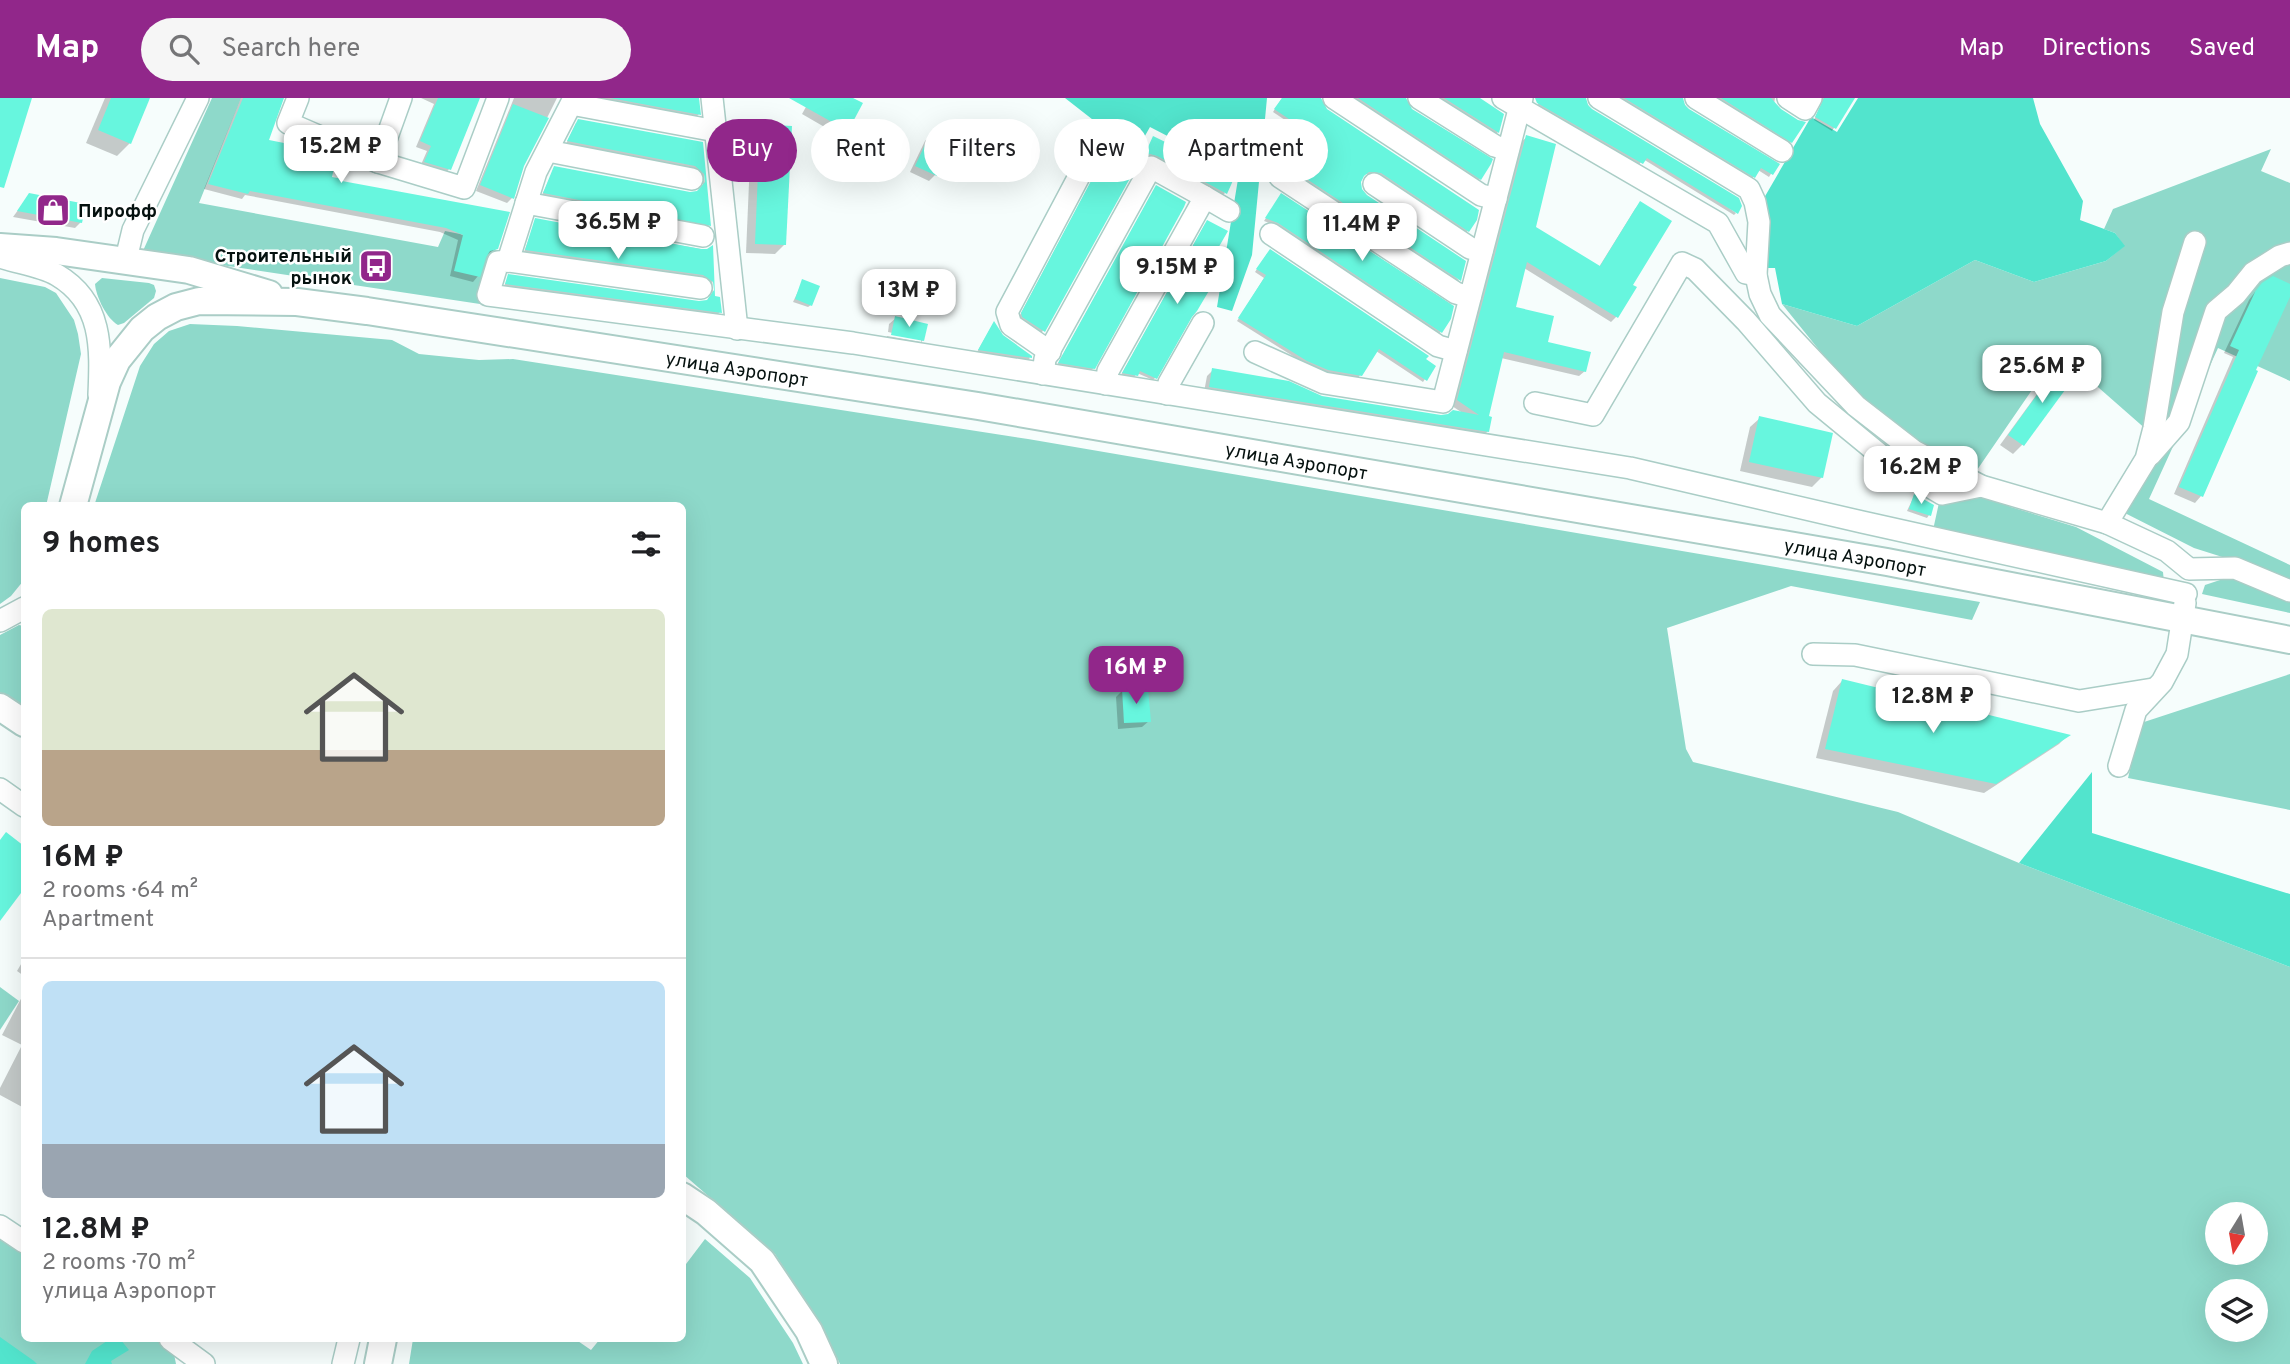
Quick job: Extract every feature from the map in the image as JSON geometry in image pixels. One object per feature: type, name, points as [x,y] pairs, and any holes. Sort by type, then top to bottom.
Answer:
[{"type":"main road","points":[[0,247],[56,251],[189,270],[297,302]]},
{"type":"main road","points":[[74,502],[97,415],[117,360],[142,329],[176,307],[199,302],[297,302]]},
{"type":"main road","name":"улица Аэропорт","points":[[297,302],[379,312],[1005,411],[1887,562],[2184,607],[2290,640]]},
{"type":"main road","points":[[0,707],[21,721]]},
{"type":"main road","points":[[686,1199],[762,1261],[809,1331],[824,1364]]},
{"type":"main road","points":[[378,1364],[382,1342]]},
{"type":"street","points":[[126,260],[134,230],[198,98]]},
{"type":"street","points":[[298,98],[288,123],[378,162],[464,188],[498,98]]},
{"type":"street","points":[[378,162],[401,98]]},
{"type":"street","points":[[712,98],[715,119]]},
{"type":"street","points":[[1334,98],[1481,195],[1496,199]]},
{"type":"street","points":[[1419,98],[1495,146],[1508,150]]},
{"type":"street","points":[[1599,98],[1749,189],[1755,201],[1759,222],[1756,275],[1769,315],[1856,406],[1914,452],[1981,486],[2107,523],[2167,551],[2189,569],[2235,568],[2290,591]]},
{"type":"street","points":[[1696,98],[1782,151]]},
{"type":"street","points":[[1788,98],[1805,109],[1811,98]]},
{"type":"street","points":[[1255,352],[1324,383],[1443,402],[1508,150],[1515,102],[1718,223],[1746,273],[1756,275]]},
{"type":"street","points":[[508,261],[536,172],[571,104],[707,129]]},
{"type":"street","points":[[548,151],[692,179]]},
{"type":"street","points":[[1043,373],[1045,359],[1151,167],[1229,211]]},
{"type":"street","points":[[721,182],[737,329]]},
{"type":"street","points":[[1050,352],[1011,325],[1007,312],[1076,182]]},
{"type":"street","points":[[1288,182],[1456,293],[1470,297]]},
{"type":"street","points":[[1374,184],[1470,248],[1482,251]]},
{"type":"street","points":[[1107,384],[1108,371],[1205,197]]},
{"type":"street","points":[[526,204],[703,236]]},
{"type":"street","points":[[1270,234],[1438,346],[1456,351]]},
{"type":"street","points":[[2146,459],[2174,312],[2195,242]]},
{"type":"street","points":[[2107,523],[2146,459],[2179,422],[2216,311],[2236,294],[2253,273],[2280,256],[2290,253]]},
{"type":"street","points":[[0,257],[56,274],[77,290],[91,310],[99,333],[97,415]]},
{"type":"street","points":[[701,288],[508,261],[498,262],[488,295],[853,342],[1630,468],[1862,522],[2184,607]]},
{"type":"street","points":[[1535,403],[1593,415],[1682,263],[1695,268],[1738,312],[1817,403],[1890,463],[1942,494],[1981,486]]},
{"type":"street","points":[[1167,394],[1169,383],[1203,323]]},
{"type":"street","points":[[2119,766],[2136,710],[2162,682],[2176,654],[2189,569]]},
{"type":"street","points":[[0,621],[21,610]]},
{"type":"street","points":[[1813,654],[1855,655],[2079,701],[2153,689]]},
{"type":"street","points":[[0,789],[21,804]]},
{"type":"street","points":[[0,1226],[21,1240]]},
{"type":"street","points":[[174,1342],[204,1364]]},
{"type":"street","points":[[342,1364],[348,1342]]},
{"type":"green space","points":[[212,98],[241,98],[199,203],[438,247],[445,231],[460,234],[499,251],[480,304],[142,253]]},
{"type":"green space","points":[[1065,98],[1267,98],[1265,119],[1163,119],[1163,134],[1149,129],[1149,119],[1092,119]]},
{"type":"green space","points":[[1858,98],[2033,98],[2040,124],[2083,201],[2080,220],[2115,233],[2125,246],[2106,261],[2034,282],[1975,260],[1857,326],[1782,304],[1775,268],[1765,268],[1764,198],[1811,117],[1837,132]]},
{"type":"green space","points":[[2271,149],[2261,171],[2290,183],[2290,381],[2218,348],[2149,499],[2290,565],[2290,584],[2235,561],[2194,548],[2109,505],[2143,446],[2148,431],[2058,352],[1977,470],[1916,444],[1861,402],[1782,304],[1857,326],[1975,260],[2034,282],[2106,261],[2124,246],[2115,233],[2104,229],[2113,209]]},
{"type":"green space","points":[[1238,182],[1259,182],[1252,255],[1232,311],[1217,307]]},
{"type":"green space","points":[[0,278],[45,287],[56,293],[74,320],[81,354],[47,502],[21,502],[21,584],[0,604]]},
{"type":"green space","points":[[102,278],[149,283],[154,285],[156,291],[154,298],[118,325],[106,313],[97,295],[95,284]]},
{"type":"green space","points":[[190,324],[392,340],[419,354],[479,360],[513,359],[1028,439],[1980,602],[1972,620],[1791,586],[1667,628],[1686,749],[1693,762],[1898,812],[2019,863],[2290,967],[2290,1364],[840,1364],[822,1327],[775,1254],[686,1177],[686,502],[95,502],[140,366],[154,344],[169,331]]},
{"type":"green space","points":[[1944,480],[2011,507],[2076,527],[2163,572],[2164,583],[1933,530]]},
{"type":"green space","points":[[2232,576],[2290,597],[2290,613],[2202,594],[2205,585]]},
{"type":"green space","points":[[21,625],[21,709],[0,697],[0,635]]},
{"type":"green space","points":[[2290,674],[2290,810],[2128,778],[2141,723]]},
{"type":"green space","points":[[2092,772],[2092,833],[2290,894],[2290,967],[2019,863]]},
{"type":"green space","points":[[0,987],[19,1001],[0,1030]]},
{"type":"green space","points":[[0,1234],[21,1248],[21,1342],[162,1342],[173,1349],[176,1364],[0,1364]]},
{"type":"green space","points":[[705,1239],[750,1278],[793,1343],[803,1364],[409,1364],[413,1342],[579,1342],[591,1350],[598,1342],[686,1342],[686,1264]]},
{"type":"green space","points":[[0,1337],[34,1361],[37,1364],[0,1364]]},
{"type":"green space","points":[[106,1342],[122,1342],[129,1350],[111,1361],[112,1364],[85,1364],[92,1351]]},
{"type":"building","points":[[0,98],[32,98],[4,188],[0,187]]},
{"type":"building","points":[[111,98],[150,98],[131,144],[98,130]]},
{"type":"building","points":[[243,98],[284,98],[269,140],[314,149],[336,158],[332,177],[510,212],[498,249],[490,251],[486,257],[480,277],[454,271],[463,235],[446,228],[250,191],[248,194],[208,184]]},
{"type":"building","points":[[438,98],[480,98],[451,170],[424,162],[431,146],[420,141]]},
{"type":"building","points":[[610,98],[699,98],[701,115]]},
{"type":"building","points":[[789,98],[853,98],[863,103],[854,119],[827,119]]},
{"type":"building","points":[[1282,98],[1321,98],[1327,109],[1479,210],[1477,220],[1469,232],[1381,173],[1369,172],[1361,182],[1367,195],[1466,261],[1461,281],[1311,182],[1328,182],[1328,119],[1289,119],[1274,109]]},
{"type":"building","points":[[1358,98],[1406,98],[1412,109],[1493,159],[1491,164],[1481,180]]},
{"type":"building","points":[[1444,98],[1480,98],[1504,114],[1499,133]]},
{"type":"building","points":[[1535,98],[1586,98],[1592,109],[1739,198],[1742,206],[1738,214],[1647,158],[1643,164],[1537,103]]},
{"type":"building","points":[[1624,98],[1683,98],[1689,109],[1780,164],[1773,175],[1761,168],[1755,178]]},
{"type":"building","points":[[1721,98],[1771,98],[1781,109],[1806,122],[1792,143]]},
{"type":"building","points":[[1824,98],[1855,98],[1836,129],[1815,117]]},
{"type":"building","points":[[513,104],[549,118],[524,166],[514,199],[480,185]]},
{"type":"building","points":[[578,119],[703,142],[711,226],[543,193],[554,166],[690,192],[697,191],[705,182],[704,174],[695,166],[567,141]]},
{"type":"building","points":[[1526,135],[1556,144],[1536,227],[1600,266],[1640,201],[1672,221],[1633,285],[1637,287],[1618,318],[1527,262],[1516,307],[1554,316],[1548,342],[1591,352],[1586,372],[1504,352],[1489,416],[1492,417],[1489,432],[1209,387],[1212,368],[1289,381],[1322,396],[1441,415],[1453,410],[1479,415],[1457,400]]},
{"type":"building","points":[[1153,136],[1163,141],[1163,159],[1149,154]]},
{"type":"building","points":[[924,147],[924,170],[915,166]]},
{"type":"building","points":[[758,182],[789,182],[786,245],[755,244]]},
{"type":"building","points":[[1090,182],[1128,182],[1045,332],[1022,317],[1021,313]]},
{"type":"building","points":[[1205,182],[1232,182],[1227,194]]},
{"type":"building","points":[[1156,185],[1186,202],[1095,369],[1058,363]]},
{"type":"building","points":[[29,193],[86,204],[82,223],[17,211]]},
{"type":"building","points":[[1281,193],[1454,306],[1451,319],[1442,333],[1278,223],[1265,218]]},
{"type":"building","points":[[535,218],[701,249],[713,245],[715,296],[720,297],[722,313],[505,284],[508,274],[699,301],[707,300],[714,290],[713,282],[703,275],[525,250]]},
{"type":"building","points":[[1207,220],[1228,231],[1201,278],[1213,284],[1157,379],[1140,371],[1138,376],[1122,373]]},
{"type":"building","points":[[1270,249],[1429,356],[1426,359],[1436,366],[1427,381],[1379,349],[1362,376],[1328,370],[1307,361],[1238,318],[1266,275],[1256,269]]},
{"type":"building","points":[[2273,276],[2290,284],[2290,297],[2203,497],[2179,487],[2239,350],[2230,346],[2255,292]]},
{"type":"building","points":[[802,279],[820,286],[812,306],[795,299]]},
{"type":"building","points":[[895,316],[928,324],[924,341],[891,335]]},
{"type":"building","points":[[994,321],[1003,335],[1032,358],[978,350]]},
{"type":"building","points":[[2060,363],[2076,375],[2024,446],[2008,435]]},
{"type":"building","points":[[1759,416],[1833,433],[1823,478],[1749,462]]},
{"type":"building","points":[[1914,494],[1934,505],[1931,516],[1909,509]]},
{"type":"building","points":[[1842,679],[2071,735],[1996,784],[1825,749]]},
{"type":"building","points":[[1148,688],[1151,722],[1124,723],[1122,689]]},
{"type":"building","points":[[6,832],[21,844],[21,893],[0,921],[0,840]]},
{"type":"place","name":"Пирофф","points":[[53,210]]},
{"type":"place","name":"Строительный рынок","points":[[376,266]]}]
